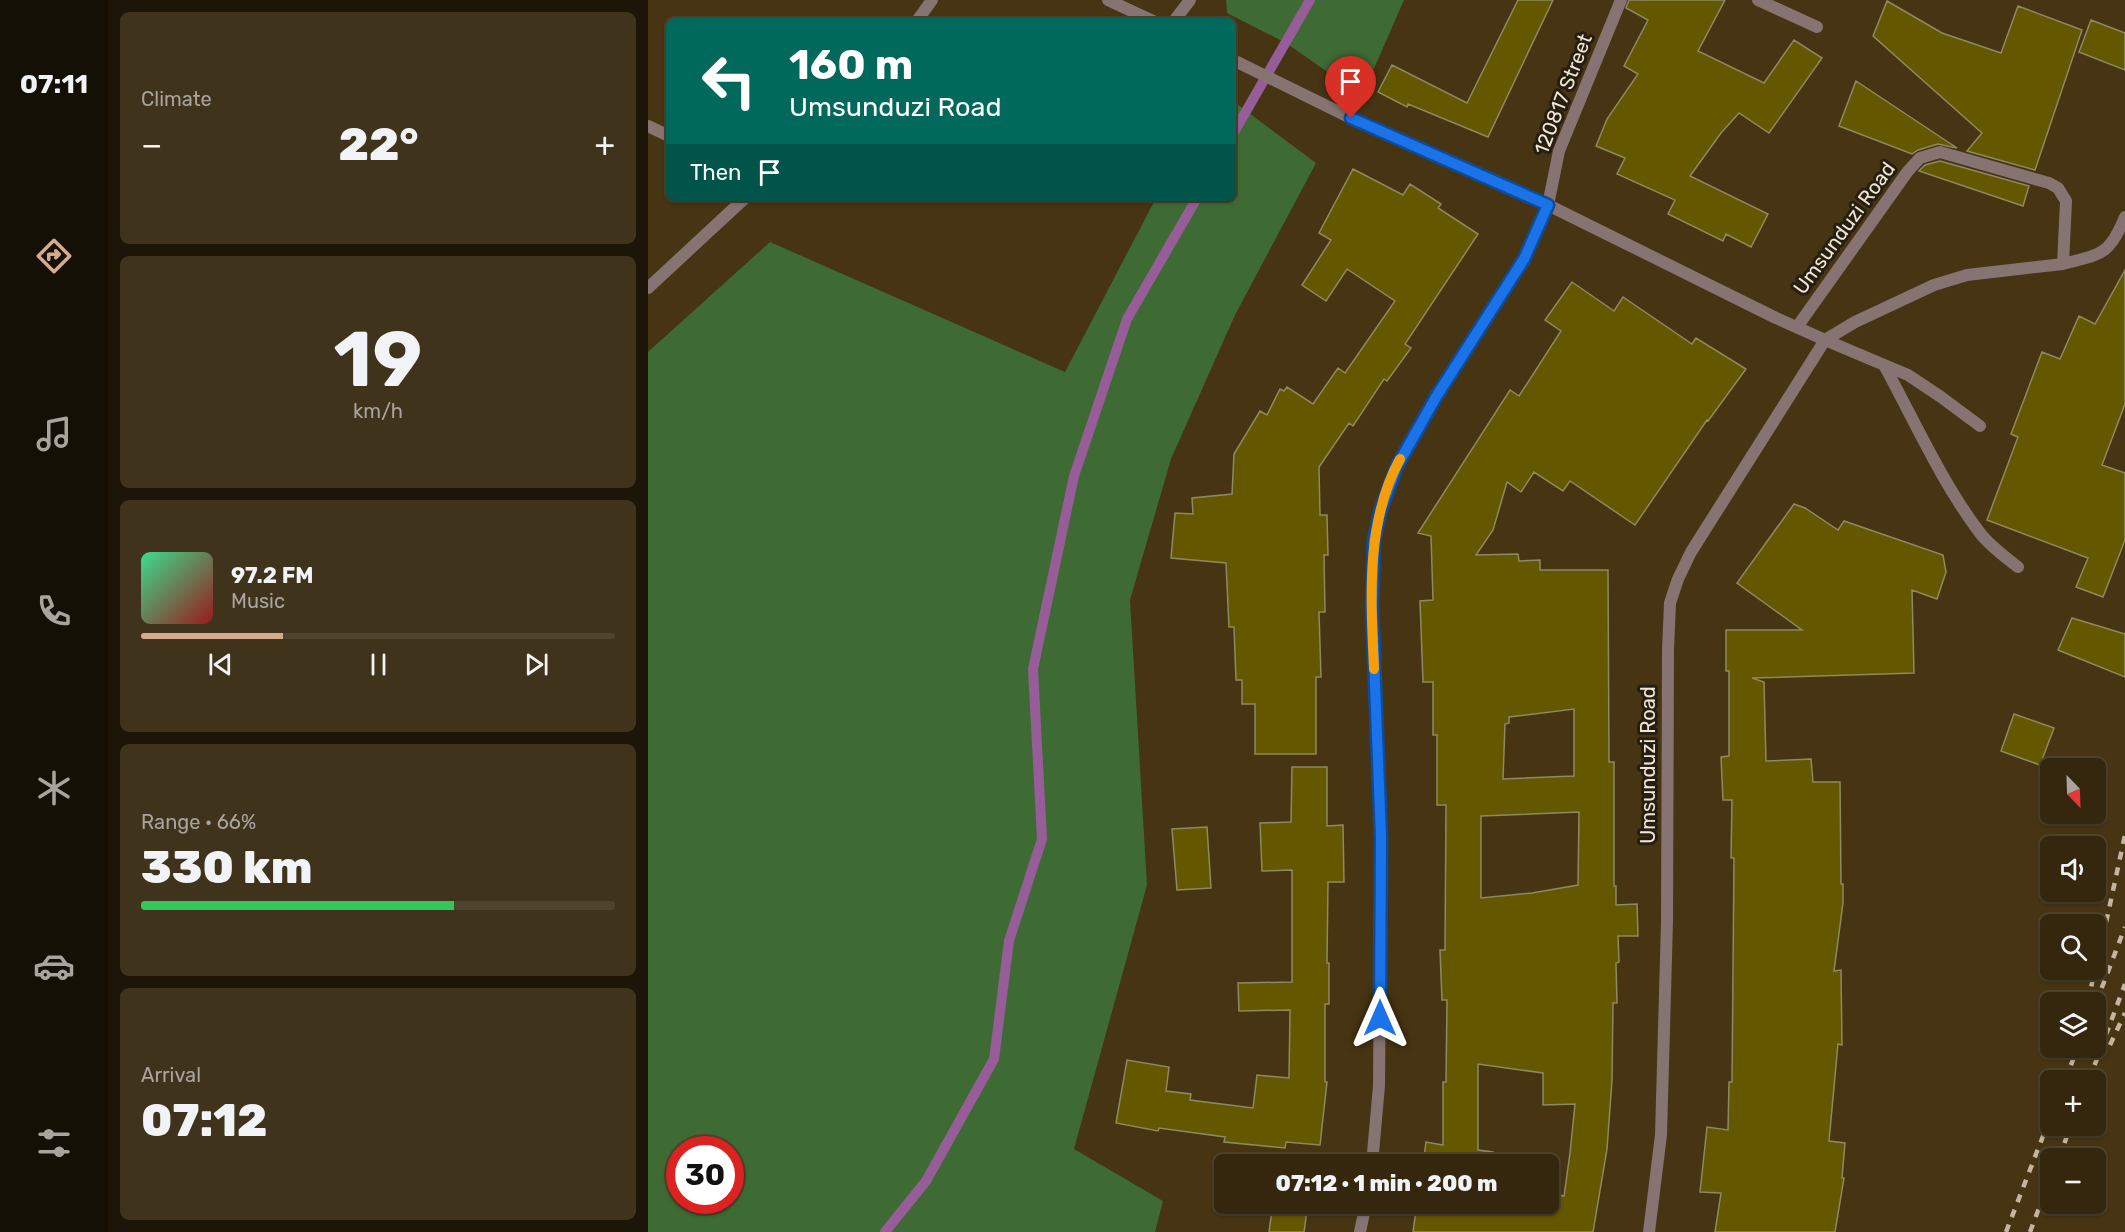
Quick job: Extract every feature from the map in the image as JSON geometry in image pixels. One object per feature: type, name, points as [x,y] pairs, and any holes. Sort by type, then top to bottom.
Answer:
[{"type":"street","points":[[918,18],[933,0]]},
{"type":"street","points":[[1108,0],[1147,18]]},
{"type":"street","points":[[1176,18],[1190,0]]},
{"type":"street","name":"120817 Street","points":[[1373,1154],[1379,1086],[1381,837],[1372,607],[1374,540],[1381,509],[1397,466],[1436,397],[1524,259],[1548,205],[1559,151],[1621,0]]},
{"type":"street","points":[[1758,0],[1817,27]]},
{"type":"street","points":[[1236,61],[1351,118],[1548,205],[1797,327],[1908,375],[1980,426]]},
{"type":"street","points":[[648,126],[666,135]]},
{"type":"street","name":"Umsunduzi Road","points":[[1649,1232],[1661,1123],[1667,922],[1668,650],[1670,603],[1678,579],[1691,552],[1825,340],[1865,317],[1934,285],[1967,275],[2063,264],[2066,201],[2058,188],[2049,183],[1940,152],[1920,158],[1908,171],[1797,327]]},
{"type":"street","points":[[648,288],[742,201]]},
{"type":"street","points":[[2063,264],[2100,255],[2107,250],[2118,235],[2125,217]]},
{"type":"street","points":[[1884,365],[1951,489],[1969,517],[1982,536],[2018,567]]},
{"type":"street","points":[[1360,1232],[1364,1214]]},
{"type":"green space","points":[[1226,0],[1404,0],[1362,96],[1286,43],[1227,13]]},
{"type":"green space","points":[[1236,103],[1316,163],[1235,315],[1171,459],[1130,600],[1147,885],[1074,1149],[1163,1201],[1155,1232],[648,1232],[648,352],[770,242],[1065,372],[1154,201],[1236,201]]},
{"type":"building","points":[[1518,0],[1553,0],[1488,137],[1408,104],[1407,107],[1378,92],[1392,65],[1467,103]]},
{"type":"building","points":[[1629,0],[1725,0],[1698,51],[1764,83],[1794,40],[1822,58],[1769,133],[1739,113],[1721,133],[1690,176],[1768,214],[1751,247],[1726,234],[1723,241],[1668,214],[1675,200],[1617,174],[1625,158],[1596,146],[1607,119],[1638,74],[1624,66],[1648,20],[1626,8]]},
{"type":"building","points":[[1887,1],[1942,33],[2001,53],[2018,6],[2082,30],[2035,170],[1967,151],[1982,133],[1873,36]]},
{"type":"building","points":[[2091,20],[2125,33],[2125,70],[2079,52]]},
{"type":"building","points":[[1856,81],[1957,148],[1938,144],[1912,154],[1839,126]]},
{"type":"building","points":[[1940,161],[2029,186],[2023,206],[1919,171],[1925,165]]},
{"type":"building","points":[[1353,169],[1403,195],[1410,184],[1441,204],[1438,208],[1478,234],[1405,344],[1411,348],[1387,381],[1384,379],[1353,426],[1349,423],[1319,467],[1320,515],[1327,515],[1328,555],[1324,555],[1325,612],[1319,612],[1321,677],[1316,677],[1316,754],[1255,754],[1255,704],[1242,704],[1242,680],[1236,680],[1234,627],[1229,627],[1226,563],[1171,558],[1175,513],[1193,514],[1192,498],[1232,494],[1234,454],[1260,411],[1267,415],[1280,389],[1284,391],[1287,387],[1313,404],[1338,368],[1345,373],[1395,301],[1347,269],[1326,301],[1302,285],[1331,240],[1319,233]]},
{"type":"building","points":[[2125,270],[2125,404],[2102,465],[2125,473],[2125,540],[2103,597],[2076,587],[2088,558],[1987,520],[2018,437],[2011,434],[2042,352],[2060,359],[2079,316],[2095,324]]},
{"type":"building","points":[[1572,282],[1614,311],[1623,297],[1692,344],[1696,338],[1746,369],[1707,420],[1635,525],[1570,481],[1563,491],[1534,472],[1521,492],[1507,482],[1493,530],[1476,555],[1518,554],[1519,561],[1540,560],[1540,570],[1608,570],[1609,762],[1614,762],[1614,886],[1616,886],[1616,905],[1637,904],[1638,936],[1618,936],[1617,1003],[1613,1003],[1612,1080],[1607,1149],[1593,1232],[1413,1232],[1415,1214],[1559,1214],[1559,1195],[1564,1196],[1575,1104],[1543,1105],[1543,1073],[1478,1064],[1478,1150],[1493,1152],[1493,1154],[1424,1154],[1426,1142],[1443,1145],[1447,1000],[1442,1000],[1440,950],[1445,950],[1446,805],[1437,805],[1437,735],[1433,735],[1433,682],[1423,682],[1420,601],[1433,600],[1431,536],[1418,533],[1510,390],[1519,396],[1561,331],[1545,320]],"holes":[[[1574,709],[1574,776],[1503,779],[1505,724],[1509,723],[1509,717]],[[1579,812],[1578,885],[1532,893],[1481,898],[1481,816]]]},
{"type":"building","points":[[1794,504],[1805,508],[1838,530],[1844,521],[1943,555],[1946,572],[1937,599],[1912,590],[1914,673],[1752,678],[1764,682],[1766,761],[1811,759],[1813,782],[1840,782],[1843,903],[1834,971],[1841,970],[1842,1045],[1838,1044],[1829,1141],[1845,1143],[1842,1178],[1844,1178],[1835,1232],[1715,1232],[1721,1193],[1700,1192],[1707,1127],[1728,1130],[1729,1082],[1732,1082],[1734,858],[1731,858],[1732,800],[1723,800],[1721,757],[1729,756],[1729,671],[1726,671],[1726,630],[1802,630],[1737,583]]},
{"type":"building","points":[[2072,618],[2125,634],[2125,677],[2058,650]]},
{"type":"building","points":[[2014,714],[2054,728],[2043,758],[2040,758],[2040,765],[2001,751]]},
{"type":"building","points":[[1292,767],[1327,767],[1327,826],[1343,825],[1344,882],[1328,882],[1329,1004],[1325,1004],[1325,1082],[1327,1082],[1320,1145],[1286,1142],[1285,1148],[1224,1142],[1225,1137],[1159,1128],[1158,1131],[1116,1123],[1127,1060],[1169,1067],[1166,1091],[1191,1094],[1190,1100],[1253,1108],[1257,1075],[1289,1078],[1290,1010],[1239,1011],[1238,983],[1292,982],[1292,870],[1262,871],[1260,823],[1291,822]]},
{"type":"building","points":[[1207,827],[1211,888],[1177,890],[1172,829]]},
{"type":"building","points":[[1271,1214],[1306,1214],[1304,1232],[1269,1232]]},
{"type":"waterway","points":[[1236,129],[1310,0]]},
{"type":"waterway","points":[[885,1232],[926,1181],[994,1059],[1009,941],[1042,839],[1033,669],[1074,476],[1127,319],[1195,201]]},
{"type":"railway","points":[[2106,923],[2125,835]]},
{"type":"railway","points":[[2100,992],[2125,927]]},
{"type":"railway","points":[[2090,992],[2093,980]]},
{"type":"railway","points":[[2093,1070],[2125,984]]},
{"type":"railway","points":[[2110,1045],[2125,1013]]},
{"type":"railway","points":[[2069,1070],[2074,1058]]},
{"type":"railway","points":[[2006,1232],[2043,1136]]},
{"type":"railway","points":[[2063,1148],[2067,1136]]},
{"type":"railway","points":[[2030,1232],[2040,1206]]},
{"type":"slow traffic","points":[[1374,669],[1372,607],[1374,540],[1381,509],[1400,459]]},
{"type":"route","points":[[1351,118],[1548,205],[1524,259],[1436,397],[1397,466],[1381,509],[1374,540],[1372,607],[1381,837],[1380,1018]]}]
